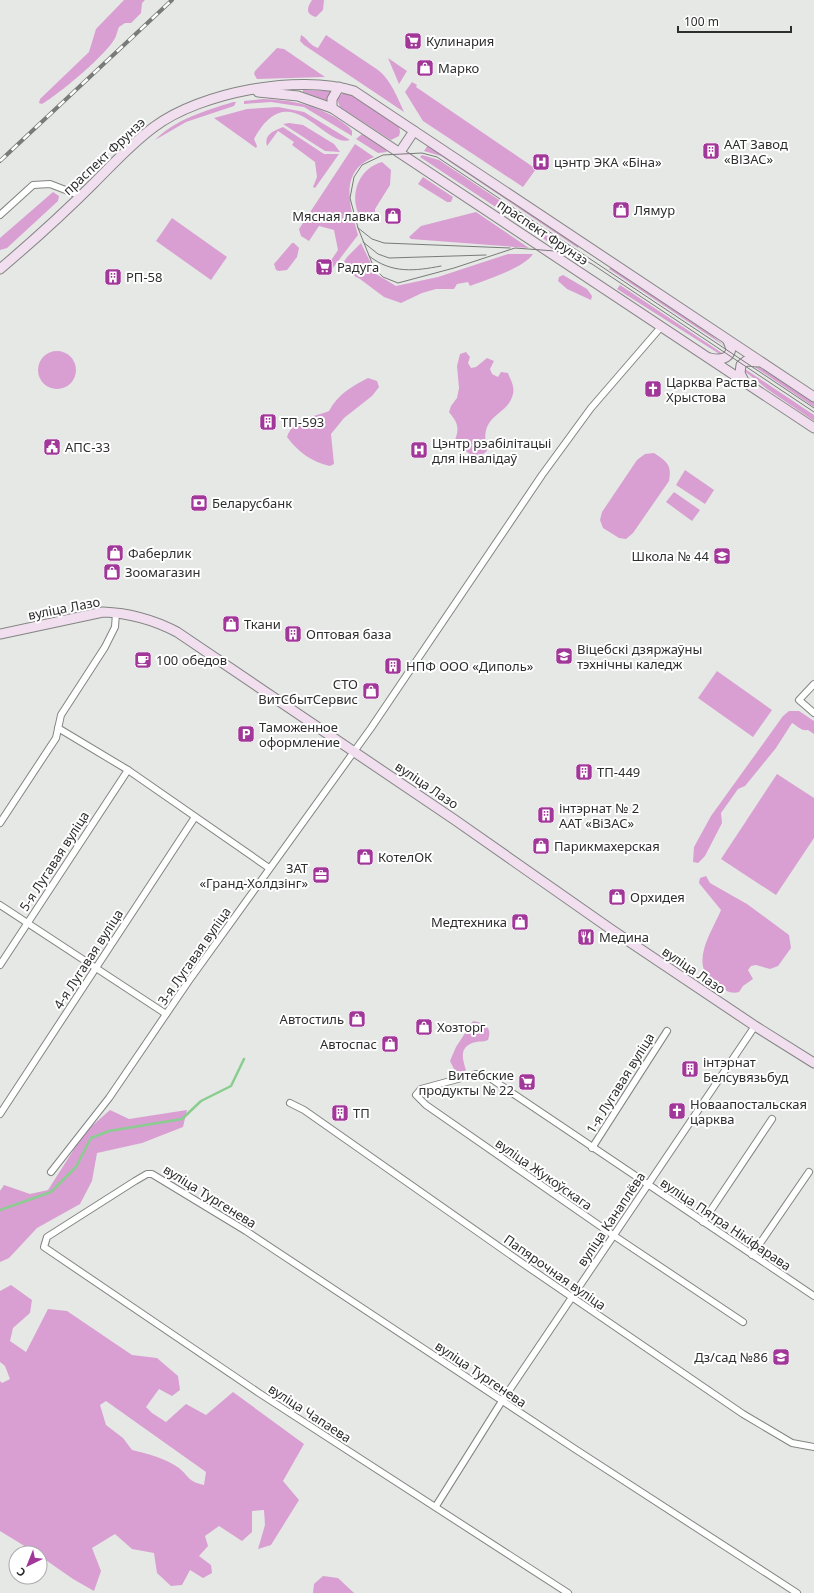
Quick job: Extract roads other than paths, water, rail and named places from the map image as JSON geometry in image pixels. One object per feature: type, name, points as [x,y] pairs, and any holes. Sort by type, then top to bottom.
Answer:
[{"type":"main road","name":"праспект Фрунзэ","points":[[0,269],[39,236],[138,140],[154,127],[183,111],[204,103],[270,86],[339,87],[354,91],[761,363],[812,395]]},
{"type":"main road","points":[[332,108],[332,99],[339,87]]},
{"type":"main road","name":"праспект Фрунзэ","points":[[244,92],[298,96],[332,108],[745,384],[814,428]]},
{"type":"main road","points":[[400,152],[414,131]]},
{"type":"main road","points":[[707,358],[718,360],[725,358],[730,352],[728,340]]},
{"type":"main road","points":[[745,384],[740,373],[742,363],[746,361],[761,363]]},
{"type":"main road","name":"вуліца Лазо","points":[[0,634],[102,612],[116,613],[151,620],[181,634],[456,820],[612,930],[755,1026],[814,1063]]},
{"type":"street","points":[[0,215],[33,186],[50,184],[81,196]]},
{"type":"street","name":"3-я Лугавая вуліца","points":[[51,1172],[87,1124],[109,1098],[166,1014],[354,752],[416,664],[551,463],[591,408],[661,327]]},
{"type":"street","points":[[0,823],[56,738],[61,715],[112,634],[115,626],[116,613]]},
{"type":"street","points":[[814,684],[799,700],[814,713]]},
{"type":"street","points":[[58,728],[128,770],[270,868]]},
{"type":"street","name":"5-я Лугавая вуліца","points":[[0,965],[128,770]]},
{"type":"street","name":"4-я Лугавая вуліца","points":[[0,1114],[195,817]]},
{"type":"street","points":[[0,905],[166,1014]]},
{"type":"street","name":"вуліца Канаплёва","points":[[436,1506],[502,1401],[755,1026]]},
{"type":"street","name":"1-я Лугавая вуліца","points":[[592,1148],[667,1031]]},
{"type":"street","name":"вуліца Пятра Нікіфарава","points":[[416,1095],[421,1089],[476,1074],[487,1076],[814,1296]]},
{"type":"street","name":"вуліца Жукоўскага","points":[[416,1095],[426,1105],[613,1235],[743,1322]]},
{"type":"street","name":"Папярочная вуліца","points":[[290,1103],[304,1110],[572,1298],[775,1434],[792,1443],[814,1447]]},
{"type":"street","points":[[702,1222],[772,1119]]},
{"type":"street","points":[[752,1255],[809,1172]]},
{"type":"street","name":"вуліца Тургенева","points":[[44,1247],[47,1237],[135,1181],[147,1174],[152,1174],[246,1231],[502,1401],[797,1593]]},
{"type":"street","name":"вуліца Чапаева","points":[[44,1247],[259,1393],[436,1506],[568,1593]]},
{"type":"waterway","points":[[0,1210],[51,1192],[76,1167],[91,1138],[109,1131],[182,1119],[201,1101],[231,1086],[244,1059]]},
{"type":"tram line","points":[[814,408],[437,157],[422,153],[383,155],[362,165],[354,177],[350,198],[358,228],[374,268],[383,277],[398,283],[454,268],[515,248],[568,252],[592,264],[814,412]]},
{"type":"tram line","points":[[358,228],[372,239],[384,243],[510,248]]},
{"type":"tram line","points":[[363,242],[378,254],[389,258],[486,255]]},
{"type":"tram line","points":[[369,256],[386,266],[404,270],[441,266]]},
{"type":"railway","points":[[0,161],[172,0]]},
{"type":"place","name":"Кулинария","points":[[413,41]]},
{"type":"place","name":"Марко","points":[[425,68]]},
{"type":"place","name":"ААТ Завод «ВІЗАС»","points":[[711,151]]},
{"type":"place","name":"цэнтр ЭКА «Біна»","points":[[541,162]]},
{"type":"place","name":"Лямур","points":[[621,210]]},
{"type":"place","name":"Мясная лавка","points":[[393,216]]},
{"type":"place","name":"Радуга","points":[[324,267]]},
{"type":"place","name":"РП-58","points":[[113,277]]},
{"type":"place","name":"Царква Раства Хрыстова","points":[[653,389]]},
{"type":"place","name":"ТП-593","points":[[268,422]]},
{"type":"place","name":"АПС-33","points":[[52,447]]},
{"type":"place","name":"Цэнтр рэабілітацыі для інвалідаў","points":[[419,450]]},
{"type":"place","name":"Беларусбанк","points":[[199,503]]},
{"type":"place","name":"Фаберлик","points":[[115,553]]},
{"type":"place","name":"Школа № 44","points":[[722,556]]},
{"type":"place","name":"Зоомагазин","points":[[112,572]]},
{"type":"place","name":"Ткани","points":[[231,624]]},
{"type":"place","name":"Оптовая база","points":[[293,634]]},
{"type":"place","name":"Віцебскі дзяржаўны тэхнічны каледж","points":[[564,656]]},
{"type":"place","name":"100 обедов","points":[[143,660]]},
{"type":"place","name":"НПФ ООО «Диполь»","points":[[393,666]]},
{"type":"place","name":"СТО ВитСбытСервис","points":[[371,691]]},
{"type":"place","name":"Таможенное оформление","points":[[246,734]]},
{"type":"place","name":"ТП-449","points":[[584,772]]},
{"type":"place","name":"інтэрнат № 2 ААТ «ВіЗАС»","points":[[546,815]]},
{"type":"place","name":"Парикмахерская","points":[[541,846]]},
{"type":"place","name":"КотелОК","points":[[365,857]]},
{"type":"place","name":"ЗАТ «Гранд-Холдзінг»","points":[[321,875]]},
{"type":"place","name":"Орхидея","points":[[617,897]]},
{"type":"place","name":"Медтехника","points":[[520,922]]},
{"type":"place","name":"Медина","points":[[586,937]]},
{"type":"place","name":"Автостиль","points":[[357,1019]]},
{"type":"place","name":"Хозторг","points":[[424,1027]]},
{"type":"place","name":"Автоспас","points":[[390,1044]]},
{"type":"place","name":"інтэрнат Белсувязьбуд","points":[[690,1069]]},
{"type":"place","name":"Витебские продукты № 22","points":[[527,1082]]},
{"type":"place","name":"Новаапостальская царква","points":[[677,1111]]},
{"type":"place","name":"ТП","points":[[340,1113]]},
{"type":"place","name":"Дз/сад №86","points":[[781,1357]]}]
